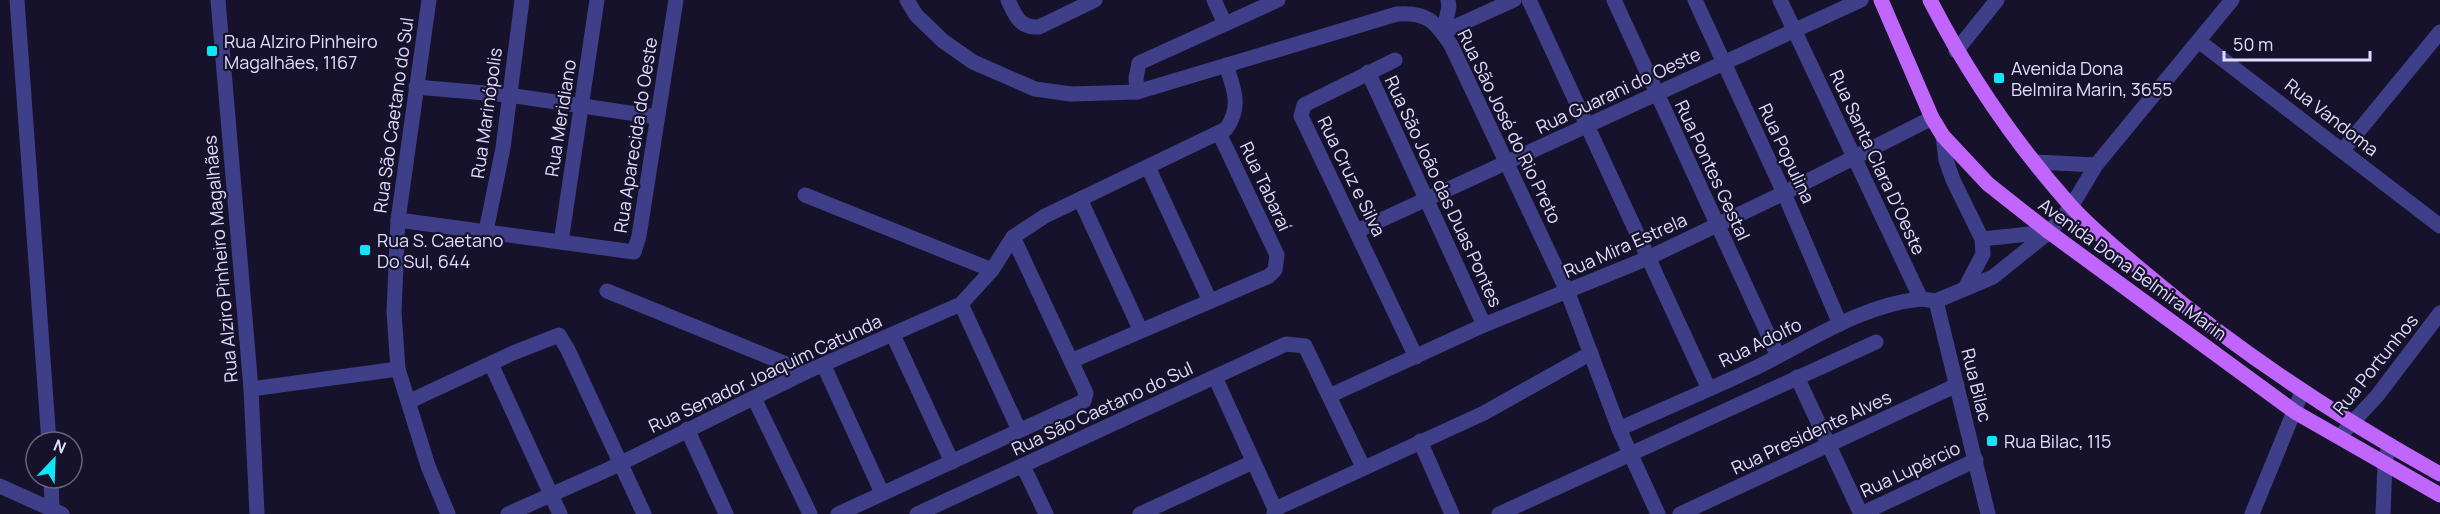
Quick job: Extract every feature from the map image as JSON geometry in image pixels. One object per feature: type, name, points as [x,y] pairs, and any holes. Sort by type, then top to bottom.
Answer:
[{"type":"main road","name":"Avenida Dona Belmira Marin","points":[[1881,0],[1932,118],[1943,136],[1988,184],[2049,232],[2295,411],[2440,495]]},
{"type":"main road","name":"Avenida Dona Belmira Marin","points":[[1930,0],[1956,51],[2035,162],[2072,207],[2115,248],[2203,322],[2302,392],[2440,474]]},
{"type":"street","points":[[17,0],[48,430]]},
{"type":"street","name":"Rua Alziro Pinheiro Magalhães","points":[[218,0],[251,389],[257,514]]},
{"type":"street","name":"Rua São Caetano do Sul","points":[[429,0],[398,220],[394,312],[398,369],[410,401],[428,465],[448,514]]},
{"type":"street","name":"Rua Marinópolis","points":[[486,231],[503,148],[522,0]]},
{"type":"street","name":"Rua Meridiano","points":[[561,242],[597,0]]},
{"type":"street","name":"Rua Aparecida do Oeste","points":[[398,220],[631,253],[636,250],[676,0]]},
{"type":"street","name":"Rua São José do Rio Preto","points":[[907,0],[916,15],[943,41],[973,62],[1012,81],[1035,89],[1071,94],[1137,92],[1397,14],[1411,13],[1432,19],[1443,32],[1508,162],[1568,293],[1618,429],[1658,514]]},
{"type":"street","points":[[1008,0],[1015,16],[1023,25],[1030,28],[1040,27],[1095,0]]},
{"type":"street","points":[[1214,0],[1225,24]]},
{"type":"street","points":[[1137,92],[1136,78],[1139,63],[1278,0]]},
{"type":"street","points":[[1443,32],[1449,7],[1448,0]]},
{"type":"street","points":[[1443,32],[1514,0]]},
{"type":"street","points":[[1529,0],[1709,389]]},
{"type":"street","name":"Rua Pontes Gestal","points":[[1614,0],[1778,356]]},
{"type":"street","name":"Rua Populina","points":[[1695,0],[1784,193],[1840,324]]},
{"type":"street","name":"Rua Santa Clara D'Oeste","points":[[1780,0],[1929,300]]},
{"type":"street","name":"Rua Guarani do Oeste","points":[[1357,231],[1861,0]]},
{"type":"street","points":[[1956,51],[1997,0]]},
{"type":"street","points":[[1929,300],[1993,277],[2049,232],[2072,207],[2096,165],[2200,42],[2232,0]]},
{"type":"street","points":[[2343,150],[2440,32]]},
{"type":"street","name":"Rua Vandoma","points":[[2200,42],[2440,226]]},
{"type":"street","name":"Rua Cruz e Silva","points":[[1395,60],[1304,105],[1301,116],[1416,357]]},
{"type":"street","points":[[1148,167],[1210,301],[1140,329],[1071,361],[1013,237],[1045,216],[1219,133],[1232,120],[1236,109],[1236,95],[1226,65]]},
{"type":"street","name":"Rua São João das Duas Pontes","points":[[1368,72],[1484,325]]},
{"type":"street","points":[[416,87],[508,95],[657,117]]},
{"type":"street","name":"Rua Mira Estrela","points":[[1329,396],[1484,325],[1568,293],[1648,258],[1784,193],[1932,118]]},
{"type":"street","name":"Rua Tabaraí","points":[[1210,301],[1269,276],[1275,270],[1277,255],[1219,133]]},
{"type":"street","points":[[1943,136],[1949,170],[1982,239],[1983,254],[1965,288]]},
{"type":"street","points":[[2035,162],[2096,165]]},
{"type":"street","points":[[805,195],[992,270]]},
{"type":"street","points":[[1080,199],[1140,329]]},
{"type":"street","points":[[1982,239],[2049,232]]},
{"type":"street","name":"Rua Senador Joaquim Catunda","points":[[508,514],[806,372],[961,304],[992,270],[1013,237]]},
{"type":"street","points":[[607,291],[806,372]]},
{"type":"street","name":"Rua Adolfo","points":[[1618,429],[1709,389],[1840,324],[1881,307],[1929,300]]},
{"type":"street","name":"Rua Bilac","points":[[1929,300],[1957,385],[1988,514]]},
{"type":"street","points":[[961,304],[1019,430]]},
{"type":"street","name":"Rua Portunhos","points":[[2339,437],[2355,423],[2440,313]]},
{"type":"street","points":[[410,401],[554,335],[561,336],[644,514]]},
{"type":"street","points":[[893,335],[952,462]]},
{"type":"street","points":[[1499,514],[1876,342]]},
{"type":"street","name":"Rua São Caetano do Sul","points":[[917,514],[1286,344],[1305,346],[1329,396]]},
{"type":"street","points":[[1215,377],[1275,512],[1363,467],[1484,413],[1591,353]]},
{"type":"street","name":"Rua São Caetano do Sul","points":[[838,514],[1081,403],[1086,393],[1071,361]]},
{"type":"street","points":[[491,364],[560,514]]},
{"type":"street","points":[[824,366],[882,493]]},
{"type":"street","points":[[251,389],[398,369]]},
{"type":"street","points":[[1797,377],[1861,514]]},
{"type":"street","name":"Rua Presidente Alves","points":[[1680,514],[1957,385]]},
{"type":"street","points":[[2252,514],[2302,392]]},
{"type":"street","points":[[1329,396],[1363,467]]},
{"type":"street","points":[[754,398],[810,514]]},
{"type":"street","points":[[687,429],[726,514]]},
{"type":"street","points":[[1420,441],[1452,514]]},
{"type":"street","points":[[2383,508],[2385,463],[2389,445]]},
{"type":"street","points":[[2383,508],[2408,456]]},
{"type":"street","name":"Rua Lupércio","points":[[1861,514],[1976,460]]},
{"type":"street","points":[[1140,514],[1253,462]]},
{"type":"street","points":[[1023,466],[1046,514]]},
{"type":"street","points":[[0,486],[57,511]]},
{"type":"street","points":[[53,490],[57,511]]},
{"type":"place","name":"Rua Alziro Pinheiro Magalhães, 1167","points":[[212,51]]},
{"type":"place","name":"Avenida Dona Belmira Marin, 3655","points":[[1999,78]]},
{"type":"place","name":"Rua S. Caetano Do Sul, 644","points":[[365,250]]},
{"type":"place","name":"Rua Bilac, 115","points":[[1992,441]]}]
